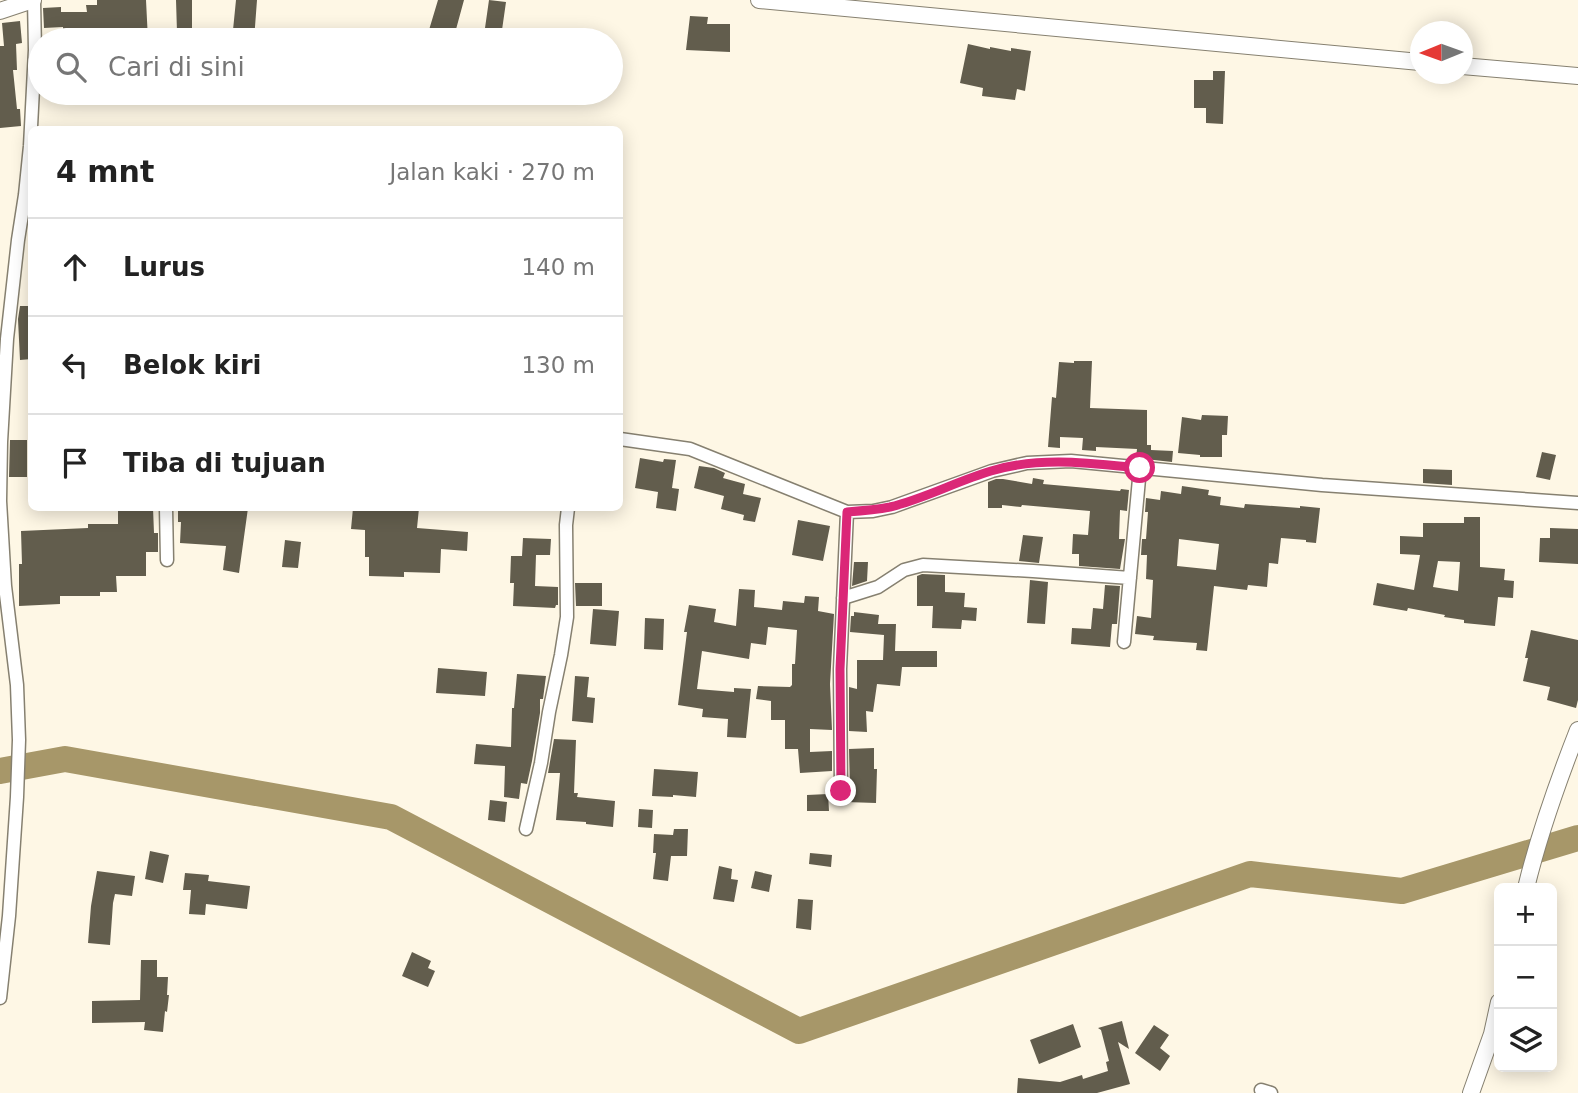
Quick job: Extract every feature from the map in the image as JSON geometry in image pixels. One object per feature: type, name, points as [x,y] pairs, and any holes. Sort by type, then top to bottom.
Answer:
[{"type":"street","points":[[0,11],[34,0],[35,28]]},
{"type":"street","points":[[759,0],[1410,61]]},
{"type":"street","points":[[1473,67],[1578,76]]},
{"type":"street","points":[[32,126],[33,105]]},
{"type":"street","points":[[0,998],[9,916],[19,740],[17,685],[5,586],[0,501],[1,442],[7,339],[28,175]]},
{"type":"street","points":[[623,439],[690,449],[847,512],[892,507],[992,471],[1027,463],[1071,461],[1322,485],[1578,503]]},
{"type":"street","points":[[1124,642],[1140,468]]},
{"type":"street","points":[[166,511],[167,559]]},
{"type":"street","points":[[526,829],[541,763],[567,617],[568,511]]},
{"type":"street","points":[[841,791],[840,669],[847,512]]},
{"type":"street","points":[[843,598],[878,587],[904,570],[923,565],[1130,579]]},
{"type":"street","points":[[1528,883],[1538,843],[1578,730]]},
{"type":"street","points":[[1471,1093],[1492,1034],[1497,1009]]},
{"type":"building","points":[[97,0],[146,0],[147,28],[44,28],[43,8],[61,7],[61,12],[87,12],[86,5],[97,5]]},
{"type":"building","points":[[176,0],[192,0],[192,28],[177,28]]},
{"type":"building","points":[[236,0],[257,0],[255,28],[233,28]]},
{"type":"building","points":[[438,0],[464,0],[456,28],[430,28]]},
{"type":"building","points":[[489,0],[506,2],[502,28],[485,28]]},
{"type":"building","points":[[690,16],[708,17],[707,24],[730,24],[730,52],[686,50]]},
{"type":"building","points":[[20,21],[22,43],[16,44],[17,70],[13,70],[21,126],[0,128],[0,46],[4,46],[2,23]]},
{"type":"building","points":[[968,44],[990,49],[1031,51],[1025,91],[1017,89],[1015,100],[982,96],[983,88],[960,83]]},
{"type":"building","points":[[1213,71],[1225,71],[1223,124],[1206,123],[1206,108],[1194,108],[1194,80],[1213,80]]},
{"type":"building","points":[[20,306],[28,306],[28,359],[20,360]]},
{"type":"building","points":[[1092,361],[1090,408],[1147,410],[1147,445],[1151,445],[1151,450],[1173,451],[1172,462],[1136,458],[1137,449],[1096,447],[1096,451],[1082,450],[1083,438],[1060,437],[1060,448],[1048,447],[1052,397],[1056,398],[1059,362]]},
{"type":"building","points":[[1202,415],[1228,416],[1227,435],[1222,435],[1222,457],[1178,453],[1182,417],[1201,420]]},
{"type":"building","points":[[10,440],[27,440],[27,477],[9,477]]},
{"type":"building","points":[[1542,452],[1556,455],[1550,480],[1536,477]]},
{"type":"building","points":[[640,458],[663,462],[664,459],[676,460],[672,488],[679,489],[676,511],[656,508],[658,492],[635,488]]},
{"type":"building","points":[[699,466],[725,473],[723,478],[745,484],[743,494],[761,498],[755,522],[743,520],[744,515],[721,509],[724,496],[694,488]]},
{"type":"building","points":[[1423,469],[1452,470],[1452,485],[1423,483]]},
{"type":"building","points":[[1033,478],[1044,480],[1043,484],[1129,490],[1127,511],[1120,510],[1119,539],[1125,539],[1120,569],[1079,566],[1079,554],[1072,554],[1073,534],[1088,535],[1090,511],[1022,505],[988,508],[988,482],[1003,479],[1032,484]]},
{"type":"building","points":[[1182,486],[1209,490],[1208,495],[1221,497],[1220,505],[1244,508],[1245,504],[1320,508],[1316,543],[1281,538],[1278,564],[1269,563],[1267,587],[1248,585],[1247,590],[1214,586],[1207,651],[1196,650],[1197,643],[1153,640],[1154,636],[1135,634],[1137,616],[1151,618],[1153,580],[1146,579],[1147,555],[1141,555],[1142,539],[1146,539],[1146,498],[1160,500],[1161,491],[1181,494]],"holes":[[[1179,539],[1219,544],[1216,570],[1177,566]]]},
{"type":"building","points":[[118,511],[153,511],[154,533],[158,533],[158,552],[146,552],[146,576],[116,576],[117,592],[100,592],[100,596],[60,596],[60,604],[19,606],[21,531],[88,528],[88,524],[118,524]]},
{"type":"building","points":[[178,511],[248,511],[239,573],[223,570],[226,546],[180,543],[181,522],[178,522]]},
{"type":"building","points":[[353,511],[419,511],[417,528],[468,532],[467,551],[441,549],[440,573],[404,572],[404,577],[369,576],[369,557],[365,557],[365,530],[351,529]]},
{"type":"building","points":[[1464,517],[1480,517],[1480,567],[1505,569],[1504,580],[1514,581],[1513,598],[1498,597],[1495,626],[1464,623],[1464,620],[1408,608],[1407,611],[1373,605],[1377,583],[1414,590],[1420,555],[1400,554],[1400,536],[1423,537],[1423,523],[1464,523]],"holes":[[[1438,561],[1460,562],[1458,591],[1433,587]]]},
{"type":"building","points":[[798,520],[830,526],[823,561],[792,555]]},
{"type":"building","points":[[1550,528],[1578,529],[1578,564],[1539,562],[1540,538],[1550,538]]},
{"type":"building","points":[[1023,535],[1043,537],[1039,563],[1019,561]]},
{"type":"building","points":[[523,538],[551,539],[550,555],[536,555],[535,586],[558,587],[558,605],[555,608],[513,606],[511,556],[522,556]]},
{"type":"building","points":[[285,540],[301,542],[298,568],[282,567]]},
{"type":"building","points":[[854,562],[868,562],[867,581],[852,586]]},
{"type":"building","points":[[945,575],[945,592],[965,593],[964,607],[977,608],[976,621],[962,620],[961,629],[932,628],[933,606],[917,606],[917,576]]},
{"type":"building","points":[[1030,580],[1048,582],[1045,624],[1027,623]]},
{"type":"building","points":[[575,583],[602,583],[602,606],[576,606]]},
{"type":"building","points":[[1105,585],[1120,586],[1117,624],[1112,624],[1110,647],[1071,644],[1072,628],[1091,629],[1093,608],[1103,609]]},
{"type":"building","points":[[739,589],[755,590],[754,607],[782,610],[783,601],[804,603],[805,596],[819,597],[818,611],[834,614],[830,684],[832,730],[810,729],[810,752],[832,751],[832,771],[800,773],[798,749],[785,749],[785,720],[771,720],[771,701],[756,699],[758,686],[792,685],[797,630],[768,627],[766,645],[751,643],[749,659],[702,651],[697,689],[734,692],[734,688],[751,689],[746,738],[727,737],[728,719],[702,717],[703,709],[678,705],[689,605],[716,609],[714,622],[736,626]]},
{"type":"building","points":[[593,609],[619,611],[616,646],[590,644]]},
{"type":"building","points":[[854,612],[879,615],[878,624],[896,624],[895,651],[937,651],[937,667],[902,667],[900,686],[877,684],[873,712],[866,711],[867,732],[849,731],[849,687],[857,689],[857,660],[883,660],[884,635],[850,632],[851,616],[854,616]]},
{"type":"building","points":[[645,618],[664,619],[663,650],[644,649]]},
{"type":"building","points":[[1531,630],[1578,640],[1576,708],[1547,700],[1550,687],[1523,681]]},
{"type":"building","points":[[438,668],[487,672],[485,696],[436,693]]},
{"type":"building","points":[[517,674],[546,676],[527,784],[521,783],[519,799],[504,797],[505,766],[474,764],[476,744],[511,747],[512,708]]},
{"type":"building","points":[[575,676],[589,677],[587,697],[595,698],[593,723],[572,721]]},
{"type":"building","points":[[554,739],[576,740],[574,793],[578,793],[577,797],[615,801],[613,827],[556,820],[560,773],[548,773]]},
{"type":"building","points":[[874,748],[874,769],[877,769],[876,803],[846,802],[850,791],[849,749]]},
{"type":"building","points":[[654,769],[698,772],[696,797],[652,796]]},
{"type":"building","points":[[828,794],[829,811],[807,811],[807,795]]},
{"type":"building","points":[[490,800],[507,802],[505,822],[488,820]]},
{"type":"building","points":[[639,809],[653,810],[652,828],[638,827]]},
{"type":"building","points":[[674,829],[688,829],[687,856],[671,856],[668,881],[653,879],[656,853],[653,853],[654,834],[673,835]]},
{"type":"building","points":[[150,851],[169,855],[163,883],[145,879]]},
{"type":"building","points":[[810,853],[832,855],[831,867],[809,864]]},
{"type":"building","points":[[719,866],[732,869],[731,879],[738,880],[734,902],[713,899]]},
{"type":"building","points":[[97,871],[135,876],[132,896],[115,894],[110,945],[88,943]]},
{"type":"building","points":[[755,871],[772,875],[769,892],[751,888]]},
{"type":"building","points":[[185,873],[209,875],[208,881],[250,886],[247,909],[206,904],[205,915],[189,914],[191,890],[183,890]]},
{"type":"building","points":[[798,899],[813,900],[811,930],[796,928]]},
{"type":"building","points":[[412,952],[431,961],[428,968],[435,971],[428,987],[402,976]]},
{"type":"building","points":[[141,960],[157,960],[157,977],[168,977],[169,995],[163,1032],[144,1030],[145,1022],[92,1023],[92,1001],[140,1000]]},
{"type":"building","points":[[1122,1021],[1129,1049],[1118,1042],[1130,1084],[1097,1093],[1017,1093],[1018,1078],[1060,1082],[1082,1075],[1083,1079],[1108,1071],[1106,1062],[1109,1061],[1101,1030],[1098,1028]]},
{"type":"building","points":[[1073,1024],[1081,1047],[1039,1064],[1030,1040]]},
{"type":"building","points":[[1154,1025],[1169,1035],[1160,1048],[1170,1056],[1160,1071],[1135,1053]]},
{"type":"waterway","points":[[0,771],[65,759],[391,817],[799,1031],[1250,874],[1402,891],[1578,838]]},
{"type":"route","points":[[841,791],[840,669],[847,512],[892,507],[992,471],[1027,463],[1071,461],[1140,468]]}]
